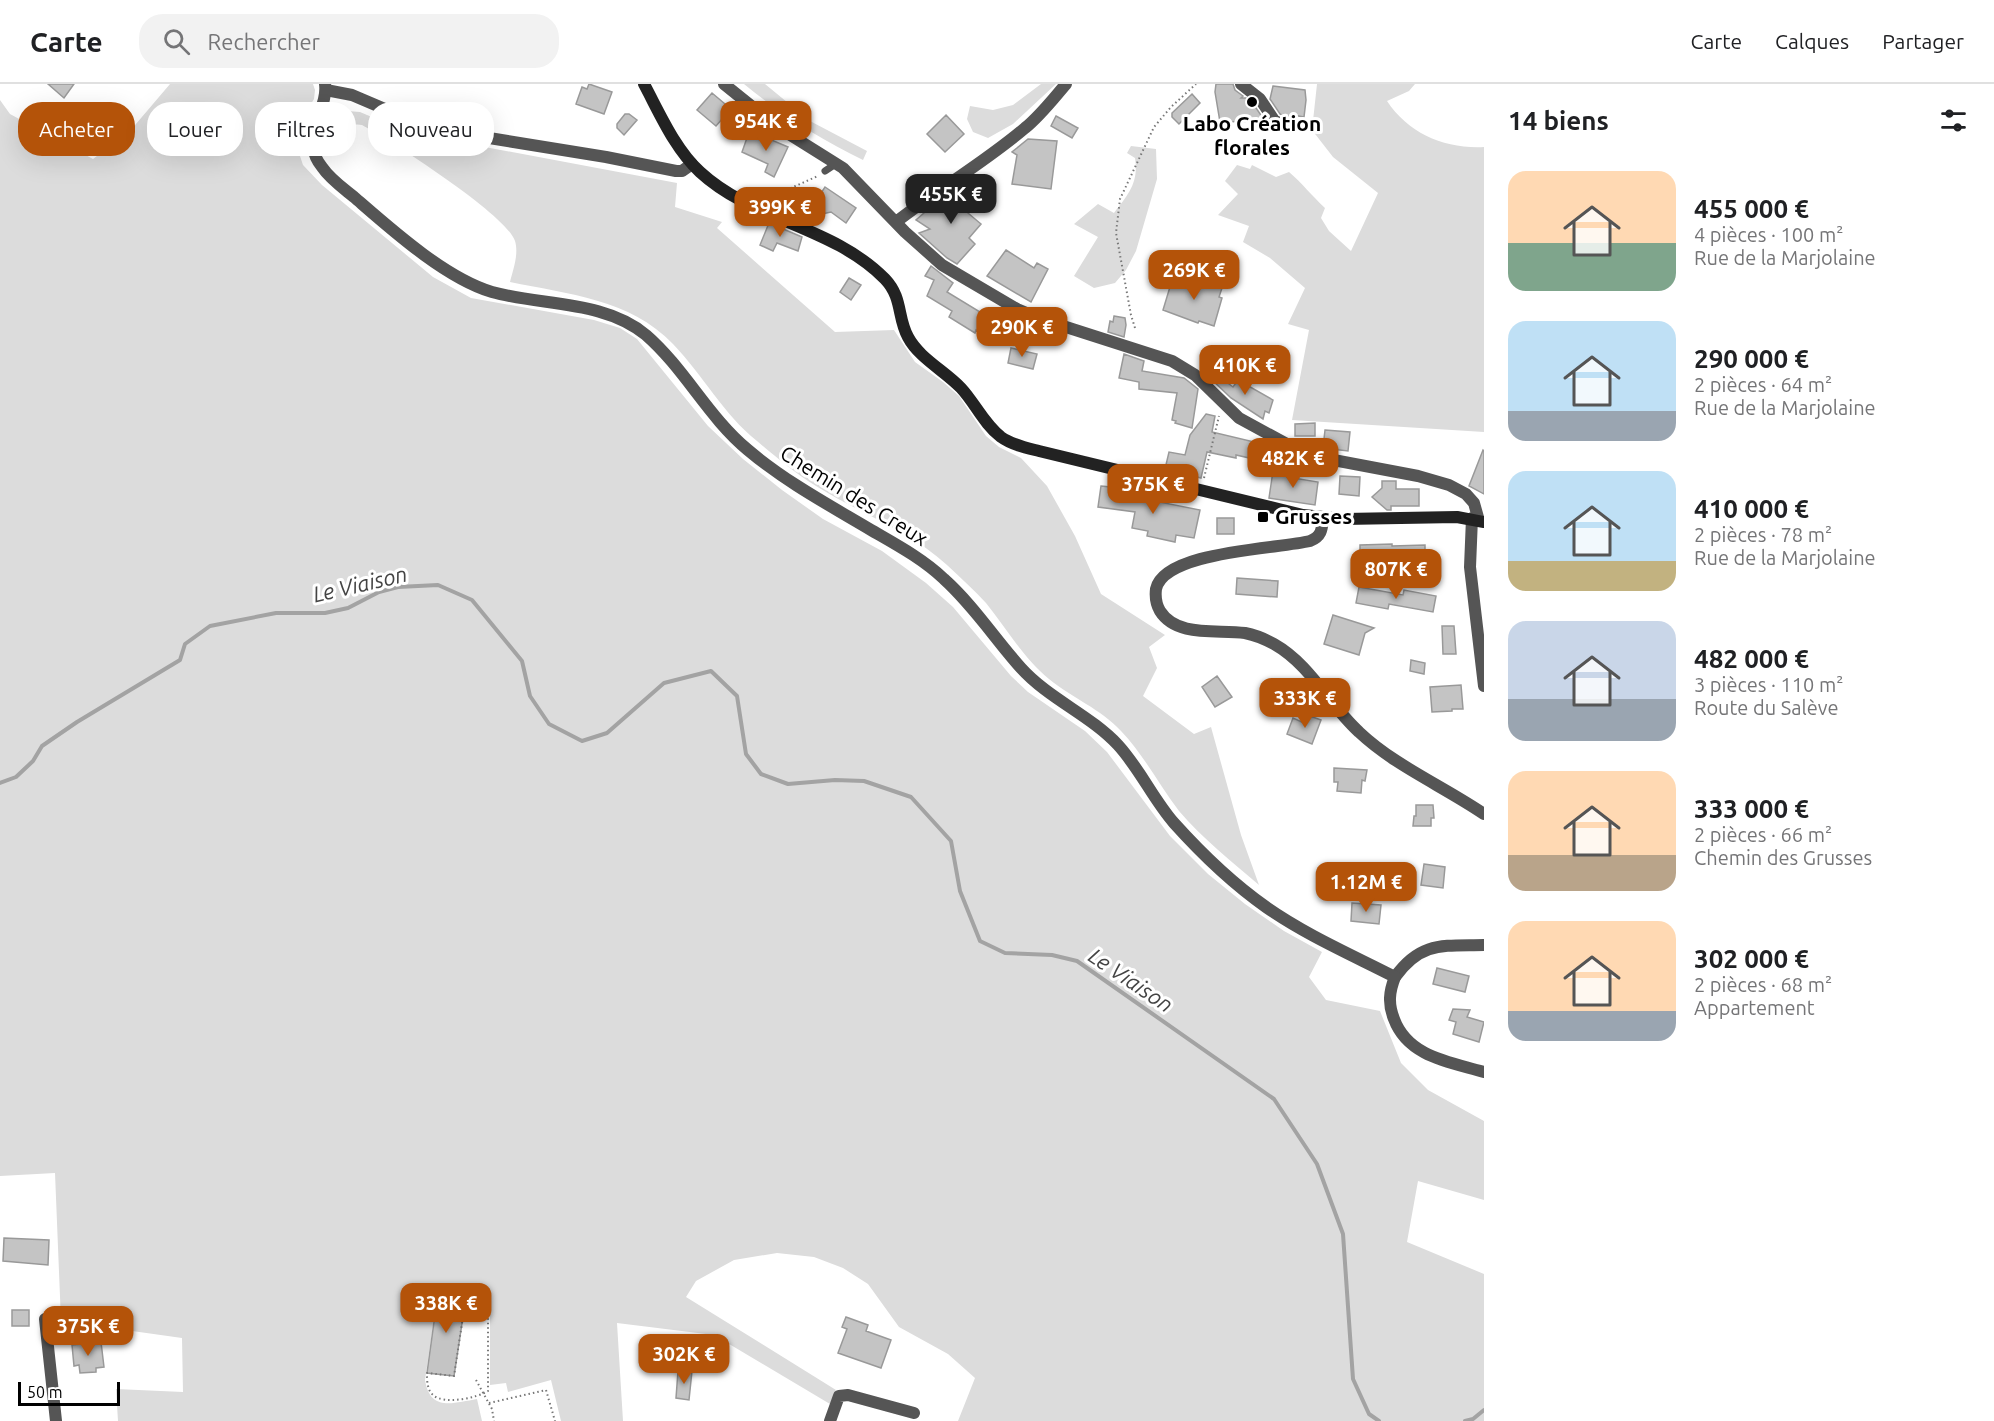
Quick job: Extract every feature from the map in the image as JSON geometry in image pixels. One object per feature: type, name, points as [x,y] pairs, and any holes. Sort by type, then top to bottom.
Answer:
[{"type":"main road","points":[[644,84],[692,164],[710,180],[740,199],[829,239],[858,256],[877,271],[895,291],[905,330],[913,345],[961,388],[987,423],[1001,437],[1020,446],[1292,513],[1344,519],[1449,516],[1478,521]]},
{"type":"street","points":[[724,84],[776,126],[837,163],[918,245],[942,265],[1017,309],[1038,318],[1165,358],[1195,375],[1239,418],[1307,456],[1418,476],[1449,485],[1466,494],[1474,503],[1478,521],[1470,567],[1484,686]]},
{"type":"street","points":[[896,222],[926,198],[992,155],[1027,127],[1066,84]]},
{"type":"street","points":[[1241,84],[1260,99],[1274,120],[1283,126]]},
{"type":"street","points":[[325,87],[352,94],[413,122],[446,131],[606,157],[667,170],[682,171],[692,164]]},
{"type":"street","name":"Chemin des Creux","points":[[325,87],[322,111],[313,127],[313,147],[316,159],[324,170],[368,210],[447,270],[470,282],[491,291],[594,310],[631,324],[645,334],[717,420],[748,451],[801,489],[927,564],[944,578],[1034,682],[1090,721],[1118,746],[1135,766],[1173,822],[1247,893],[1298,926],[1395,977]]},
{"type":"street","points":[[1323,518],[1322,532],[1310,541],[1197,560],[1178,566],[1167,573],[1156,587],[1155,598],[1158,607],[1169,621],[1177,626],[1247,634],[1274,644],[1297,660],[1342,715],[1372,743],[1484,814]]},
{"type":"street","points":[[1484,945],[1440,946],[1429,948],[1412,957],[1395,977],[1389,998],[1396,1025],[1413,1046],[1436,1059],[1484,1072]]},
{"type":"street","points":[[45,1320],[56,1421]]},
{"type":"street","points":[[830,1421],[839,1396],[848,1395],[914,1413]]},
{"type":"lane","points":[[825,171],[837,163]]},
{"type":"lane","points":[[740,199],[750,194],[773,193]]},
{"type":"path","points":[[1135,328],[1116,233],[1120,199],[1154,127],[1171,107],[1196,84]]},
{"type":"path","points":[[773,193],[790,189],[825,171]]},
{"type":"path","points":[[1201,491],[1222,402]]},
{"type":"path","points":[[466,1297],[488,1300],[488,1391],[483,1394],[478,1397],[451,1400],[438,1398],[434,1396],[428,1385],[427,1372],[454,1376],[466,1297]]},
{"type":"path","points":[[476,1380],[489,1404],[494,1421]]},
{"type":"path","points":[[489,1404],[546,1390],[555,1421]]},
{"type":"shaded area","points":[[170,84],[313,84],[315,90],[312,102],[255,102],[255,156],[300,156],[303,165],[322,185],[433,277],[471,298],[594,320],[620,328],[637,339],[708,426],[743,459],[823,519],[882,551],[926,583],[953,607],[1011,676],[1028,692],[1085,731],[1107,752],[1170,836],[1208,874],[1245,904],[1284,931],[1322,952],[1309,977],[1326,1000],[1380,1011],[1401,1063],[1428,1090],[1484,1121],[1484,1200],[1418,1181],[1407,1242],[1484,1274],[1484,1421],[958,1421],[975,1378],[948,1354],[899,1327],[868,1284],[843,1268],[814,1257],[777,1253],[734,1260],[696,1281],[686,1297],[836,1390],[830,1404],[714,1335],[617,1323],[623,1421],[561,1421],[551,1380],[508,1392],[506,1383],[490,1385],[490,1300],[438,1291],[425,1380],[428,1390],[432,1397],[444,1403],[477,1399],[482,1421],[118,1421],[116,1389],[183,1392],[182,1338],[61,1321],[55,1173],[0,1176],[0,100],[10,114],[18,118],[18,156],[87,156],[93,159],[97,156],[135,156],[135,125],[147,111],[147,156],[243,156],[243,102],[155,102]]},
{"type":"shaded area","points":[[744,84],[765,84],[810,121],[867,151],[863,160],[801,125]]},
{"type":"shaded area","points":[[1041,84],[1056,84],[1013,124],[988,138],[973,132],[967,119],[970,106],[993,110],[1013,105]]},
{"type":"shaded area","points":[[1317,84],[1415,84],[1409,91],[1387,101],[1396,113],[1417,131],[1429,137],[1455,145],[1484,147],[1484,432],[1292,420],[1309,330],[1288,324],[1305,288],[1270,258],[1243,242],[1249,226],[1218,215],[1238,194],[1225,181],[1237,165],[1250,169],[1252,165],[1276,177],[1289,172],[1325,208],[1321,218],[1329,231],[1351,251],[1378,193],[1333,157],[1312,130]]},
{"type":"shaded area","points":[[356,112],[368,115],[368,129],[356,125]]},
{"type":"shaded area","points":[[1131,146],[1156,149],[1157,179],[1136,251],[1126,270],[1115,283],[1094,288],[1074,276],[1098,237],[1074,224],[1098,204],[1114,213],[1124,200],[1134,182],[1135,175],[1135,158],[1127,153]]},
{"type":"shaded area","points":[[494,149],[677,183],[675,207],[722,222],[717,228],[835,332],[894,330],[915,362],[959,396],[986,436],[999,447],[1021,458],[1047,486],[1075,536],[1101,594],[1165,635],[1149,647],[1157,668],[1143,696],[1194,734],[1211,727],[1241,835],[1259,885],[1218,850],[1179,811],[1137,750],[1121,731],[1105,716],[1058,686],[1040,671],[1023,653],[986,603],[947,565],[917,542],[832,496],[778,459],[723,407],[673,344],[638,317],[576,295],[510,282],[516,257],[516,246],[507,229],[470,197],[412,156],[494,156]]},
{"type":"building","points":[[48,84],[74,84],[64,98]]},
{"type":"building","points":[[589,84],[612,92],[604,114],[576,104],[582,87],[587,89]]},
{"type":"building","points":[[1216,84],[1233,84],[1235,90],[1243,96],[1241,98],[1246,98],[1254,105],[1265,121],[1220,122],[1215,92]]},
{"type":"building","points":[[1273,86],[1305,90],[1304,117],[1293,115],[1285,117],[1280,114],[1270,99]]},
{"type":"building","points":[[712,93],[731,109],[716,126],[697,110]]},
{"type":"building","points":[[1192,94],[1200,103],[1179,124],[1172,117],[1172,113]]},
{"type":"building","points":[[625,114],[637,120],[624,135],[617,128],[617,124]]},
{"type":"building","points":[[946,115],[964,134],[945,152],[927,134]]},
{"type":"building","points":[[1056,116],[1078,128],[1072,138],[1051,126]]},
{"type":"building","points":[[748,135],[760,140],[762,136],[788,147],[774,177],[765,172],[768,164],[742,152]]},
{"type":"building","points":[[1028,139],[1057,141],[1051,189],[1012,184],[1017,155],[1012,152]]},
{"type":"building","points":[[964,183],[975,193],[962,208],[981,224],[969,238],[975,244],[957,264],[919,233],[930,229],[916,220]]},
{"type":"building","points":[[825,187],[856,208],[846,223],[831,212],[822,214],[811,208]]},
{"type":"building","points":[[769,223],[802,237],[798,251],[777,243],[773,251],[760,245]]},
{"type":"building","points":[[1006,250],[1034,268],[1037,263],[1048,269],[1031,302],[987,276]]},
{"type":"building","points":[[931,266],[953,283],[947,292],[985,315],[984,317],[992,322],[984,335],[976,330],[975,333],[949,317],[952,311],[927,296],[934,280],[925,276]]},
{"type":"building","points":[[1173,277],[1194,284],[1195,280],[1222,288],[1219,297],[1222,298],[1214,326],[1199,321],[1198,323],[1163,310]]},
{"type":"building","points":[[849,278],[861,285],[851,300],[840,292]]},
{"type":"building","points":[[1114,316],[1125,318],[1124,337],[1108,332],[1110,321],[1113,322]]},
{"type":"building","points":[[1011,348],[1037,354],[1033,369],[1008,363]]},
{"type":"building","points":[[1124,354],[1144,361],[1142,371],[1184,378],[1198,389],[1192,428],[1172,420],[1177,393],[1139,389],[1139,382],[1119,378]]},
{"type":"building","points":[[1215,373],[1233,387],[1238,380],[1273,400],[1269,413],[1265,411],[1263,419],[1231,398],[1210,378]]},
{"type":"building","points":[[1206,414],[1215,416],[1212,432],[1271,446],[1267,462],[1236,455],[1236,458],[1207,452],[1201,478],[1165,469],[1169,452],[1185,455],[1190,435]]},
{"type":"building","points":[[1315,423],[1315,436],[1295,436],[1295,424]]},
{"type":"building","points":[[1325,430],[1350,432],[1348,451],[1323,448]]},
{"type":"building","points":[[1484,451],[1484,494],[1469,486]]},
{"type":"building","points":[[1273,471],[1288,473],[1287,477],[1318,482],[1315,505],[1269,498]]},
{"type":"building","points":[[1340,476],[1360,477],[1359,496],[1339,494]]},
{"type":"building","points":[[1382,481],[1396,481],[1396,489],[1419,489],[1419,506],[1391,506],[1391,510],[1387,510],[1372,497],[1382,488]]},
{"type":"building","points":[[1101,486],[1120,488],[1119,494],[1200,510],[1194,538],[1176,535],[1175,542],[1147,536],[1148,531],[1132,528],[1135,512],[1098,507]]},
{"type":"building","points":[[1217,518],[1234,518],[1234,534],[1217,534]]},
{"type":"building","points":[[1392,544],[1392,546],[1425,545],[1425,562],[1360,561],[1360,545]]},
{"type":"building","points":[[1237,578],[1278,581],[1277,597],[1236,594]]},
{"type":"building","points":[[1359,587],[1403,595],[1404,590],[1436,596],[1433,612],[1389,604],[1388,609],[1356,603]]},
{"type":"building","points":[[1333,615],[1374,628],[1365,633],[1359,655],[1324,644]]},
{"type":"building","points":[[1442,626],[1454,626],[1456,654],[1443,654]]},
{"type":"building","points":[[1411,660],[1425,663],[1424,674],[1410,671]]},
{"type":"building","points":[[1217,676],[1232,697],[1215,707],[1202,687]]},
{"type":"building","points":[[1461,685],[1463,709],[1432,712],[1430,687]]},
{"type":"building","points":[[1307,715],[1321,720],[1312,744],[1287,734],[1293,718],[1304,723]]},
{"type":"building","points":[[1334,768],[1367,770],[1365,781],[1362,780],[1361,793],[1337,791],[1338,782],[1334,782]]},
{"type":"building","points":[[1416,805],[1433,805],[1434,818],[1431,818],[1431,826],[1413,826]]},
{"type":"building","points":[[1424,864],[1445,867],[1443,888],[1421,885]]},
{"type":"building","points":[[1352,903],[1381,905],[1379,924],[1351,921]]},
{"type":"building","points":[[1437,968],[1469,976],[1465,992],[1433,984]]},
{"type":"building","points":[[1453,1009],[1470,1010],[1467,1017],[1484,1022],[1479,1042],[1453,1034],[1456,1022],[1449,1020]]},
{"type":"building","points":[[4,1238],[49,1240],[48,1265],[3,1261]]},
{"type":"building","points":[[438,1293],[466,1297],[454,1376],[427,1373]]},
{"type":"building","points":[[12,1310],[29,1310],[29,1326],[12,1326]]},
{"type":"building","points":[[846,1317],[868,1325],[866,1331],[891,1340],[881,1368],[838,1353],[847,1329],[842,1327]]},
{"type":"building","points":[[101,1342],[104,1367],[96,1368],[96,1372],[80,1373],[79,1365],[74,1366],[72,1345]]},
{"type":"building","points":[[678,1371],[692,1371],[689,1400],[676,1398]]},
{"type":"waterway","name":"Le Viaison","points":[[0,783],[16,777],[33,761],[42,746],[77,722],[180,660],[185,644],[210,626],[276,613],[325,613],[348,608],[379,592],[398,587],[438,585],[472,600],[522,661],[530,696],[549,724],[582,741],[607,733],[664,683],[711,671],[737,696],[746,754],[761,774],[788,784],[835,780],[864,781],[911,797],[951,841],[960,891],[980,941],[1005,953],[1052,955],[1077,961],[1274,1099],[1317,1164],[1343,1234],[1353,1379],[1369,1414],[1379,1421]]},
{"type":"waterway","name":"Le Viaison","points":[[1465,1421],[1473,1419],[1484,1410]]},
{"type":"place","name":"Labo Création florales","points":[[1252,102]]},
{"type":"place","name":"Grusses","points":[[1263,517]]}]
